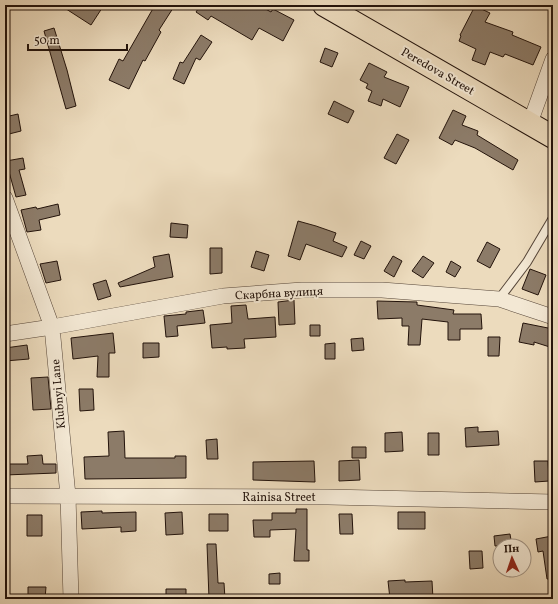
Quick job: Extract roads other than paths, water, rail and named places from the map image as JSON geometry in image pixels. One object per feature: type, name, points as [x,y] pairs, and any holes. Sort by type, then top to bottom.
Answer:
[{"type":"main road","name":"Peredova Street","points":[[324,5],[553,137]]},
{"type":"street","points":[[530,123],[553,59]]},
{"type":"street","name":"Klubnyi Lane","points":[[5,198],[52,327],[68,496],[71,599]]},
{"type":"street","name":"Скарбна вулиця","points":[[5,334],[223,296],[302,290],[382,290],[499,299],[553,317]]},
{"type":"street","name":"Rainisa Street","points":[[5,496],[320,497],[553,502]]},
{"type":"lane","points":[[499,299],[527,262],[553,218]]}]
